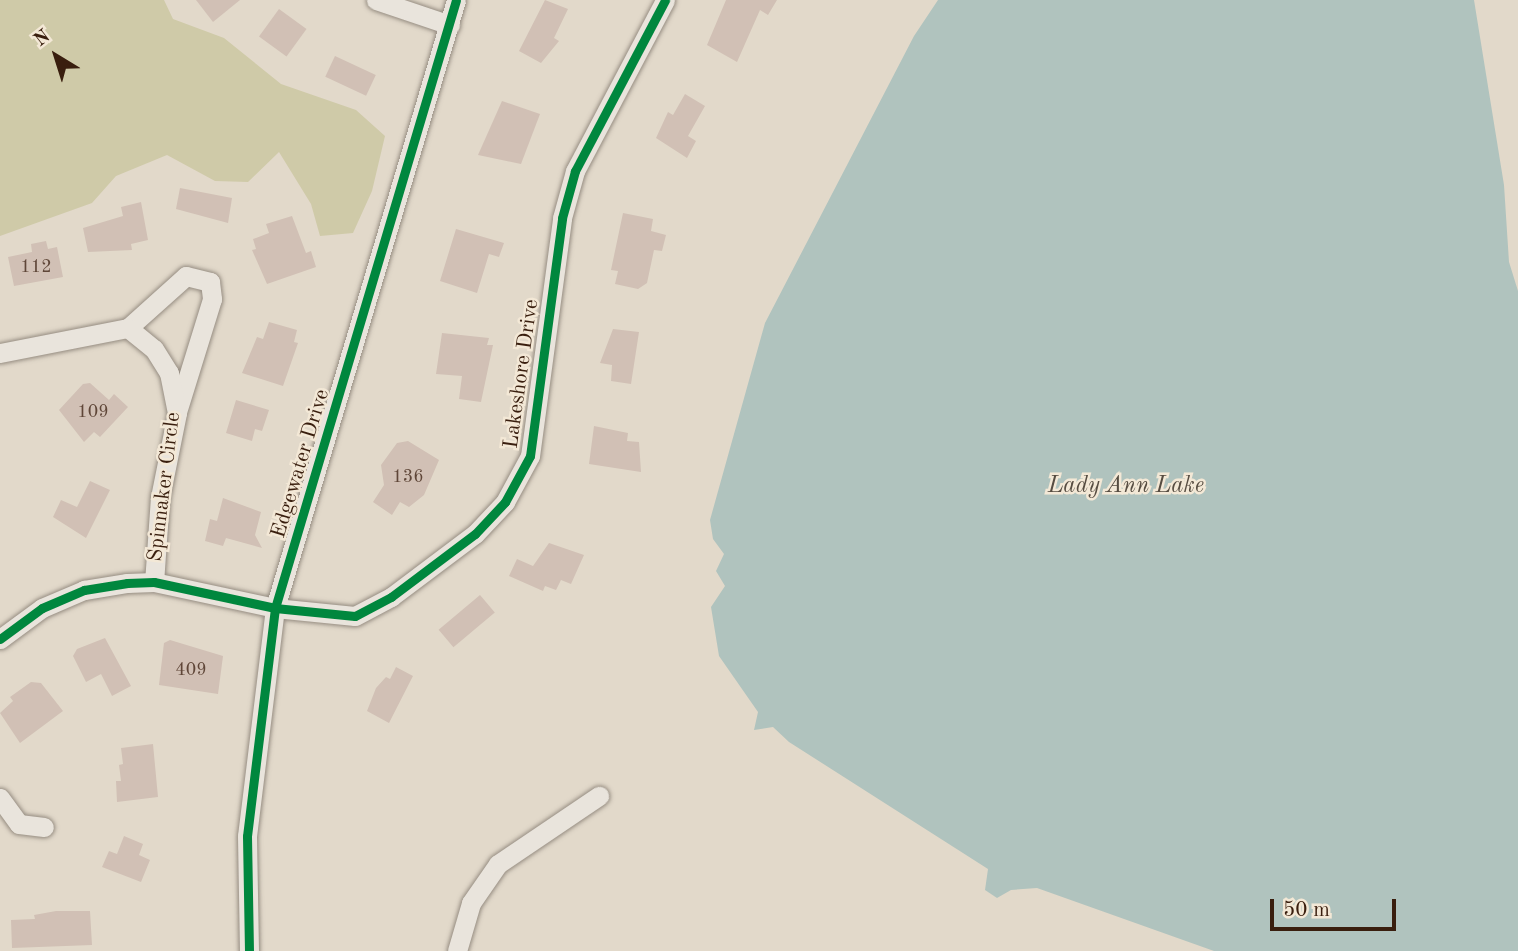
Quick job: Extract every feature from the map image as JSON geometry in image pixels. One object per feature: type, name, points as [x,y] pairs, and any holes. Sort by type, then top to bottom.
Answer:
[{"type":"street","points":[[376,0],[450,25]]},
{"type":"street","name":"Edgewater Drive","points":[[249,951],[247,835],[275,608],[456,0]]},
{"type":"street","name":"Lakeshore Drive","points":[[0,639],[42,608],[84,590],[154,582],[275,608],[355,616],[391,597],[475,534],[505,502],[530,456],[562,218],[575,171],[665,0]]},
{"type":"street","points":[[0,353],[128,328],[186,276],[210,282],[212,299],[177,413]]},
{"type":"street","name":"Spinnaker Circle","points":[[128,328],[154,349],[169,373],[177,413],[161,486],[154,582]]},
{"type":"street","points":[[457,951],[471,903],[498,864],[599,796]]},
{"type":"street","points":[[0,798],[19,824],[44,827]]},
{"type":"shaded area","points":[[0,0],[164,0],[173,19],[224,38],[281,84],[356,110],[385,136],[372,191],[353,233],[320,236],[311,204],[279,152],[248,182],[215,181],[167,155],[116,176],[92,203],[0,236]]},
{"type":"water","name":"Lady Ann Lake","points":[[938,0],[1474,0],[1504,185],[1509,262],[1518,291],[1518,951],[1214,951],[1037,888],[1011,890],[997,898],[985,890],[988,869],[789,742],[773,727],[754,730],[758,712],[719,656],[711,607],[725,586],[716,571],[724,554],[713,539],[710,520],[765,323],[914,36]]},
{"type":"building","points":[[196,0],[240,0],[213,22]]},
{"type":"building","points":[[545,0],[568,9],[554,38],[559,41],[541,63],[519,51]]},
{"type":"building","points":[[726,0],[777,0],[768,15],[760,10],[737,62],[707,45]]},
{"type":"building","points":[[279,9],[307,29],[287,56],[259,37]]},
{"type":"building","points":[[335,56],[376,75],[366,96],[325,77]]},
{"type":"building","points":[[685,94],[705,106],[688,136],[696,141],[687,158],[656,138],[668,112],[673,115]]},
{"type":"building","points":[[502,101],[540,114],[521,164],[478,155]]},
{"type":"building","points":[[180,188],[232,198],[228,223],[176,209]]},
{"type":"building","points":[[141,202],[148,240],[131,244],[132,250],[88,252],[83,228],[123,216],[121,207]]},
{"type":"building","points":[[623,213],[653,219],[651,231],[666,235],[662,251],[654,250],[647,283],[638,289],[615,284],[618,271],[611,270]]},
{"type":"building","points":[[292,216],[306,253],[311,251],[316,267],[267,284],[252,250],[256,249],[253,239],[269,233],[266,224]]},
{"type":"building","points":[[456,229],[504,243],[499,257],[489,254],[477,293],[440,281]]},
{"type":"building","points":[[46,241],[48,249],[57,247],[63,277],[14,286],[8,257],[32,252],[31,244]]},
{"type":"building","points":[[269,322],[297,330],[294,342],[298,343],[283,386],[242,373],[257,337],[263,339]]},
{"type":"building","points":[[613,329],[639,332],[631,384],[611,381],[612,365],[600,363]]},
{"type":"building","points":[[442,333],[489,338],[487,345],[493,345],[481,402],[459,399],[462,376],[436,374]]},
{"type":"building","points":[[90,383],[109,400],[114,394],[128,407],[100,437],[94,432],[84,442],[59,410],[83,384]]},
{"type":"building","points":[[236,400],[269,410],[262,431],[255,429],[252,441],[226,433]]},
{"type":"building","points":[[594,426],[628,433],[627,441],[639,442],[641,472],[589,464]]},
{"type":"building","points":[[408,441],[439,460],[424,495],[409,507],[400,502],[392,515],[373,502],[384,485],[381,465],[397,443]]},
{"type":"building","points":[[90,481],[110,490],[86,538],[53,517],[61,500],[77,507]]},
{"type":"building","points":[[223,498],[261,512],[255,535],[262,548],[226,538],[223,546],[205,541],[210,519],[217,521]]},
{"type":"building","points":[[549,543],[584,555],[571,584],[561,580],[556,590],[545,586],[543,591],[509,576],[517,559],[533,566]]},
{"type":"building","points":[[480,595],[495,613],[453,647],[439,630]]},
{"type":"building","points":[[105,638],[131,686],[112,696],[101,674],[86,682],[73,656],[77,649]]},
{"type":"building","points":[[170,640],[223,656],[218,694],[159,685],[164,643]]},
{"type":"building","points":[[396,667],[413,676],[389,723],[367,711],[376,688],[386,677],[390,679]]},
{"type":"building","points":[[31,682],[41,683],[63,711],[20,743],[0,713],[13,701],[10,697]]},
{"type":"building","points":[[153,744],[158,797],[117,802],[116,781],[121,781],[119,765],[123,764],[121,748]]},
{"type":"building","points":[[124,836],[143,844],[139,855],[150,860],[141,882],[102,867],[109,851],[117,854]]},
{"type":"building","points":[[56,911],[90,911],[92,945],[12,948],[11,920],[35,919],[34,915]]},
{"type":"cycle path","points":[[249,951],[247,836],[275,608],[456,0]]},
{"type":"cycle path","points":[[0,639],[42,608],[84,590],[127,583],[154,582],[275,608],[355,616],[391,597],[475,534],[505,502],[530,456],[562,218],[575,171],[665,0]]}]
